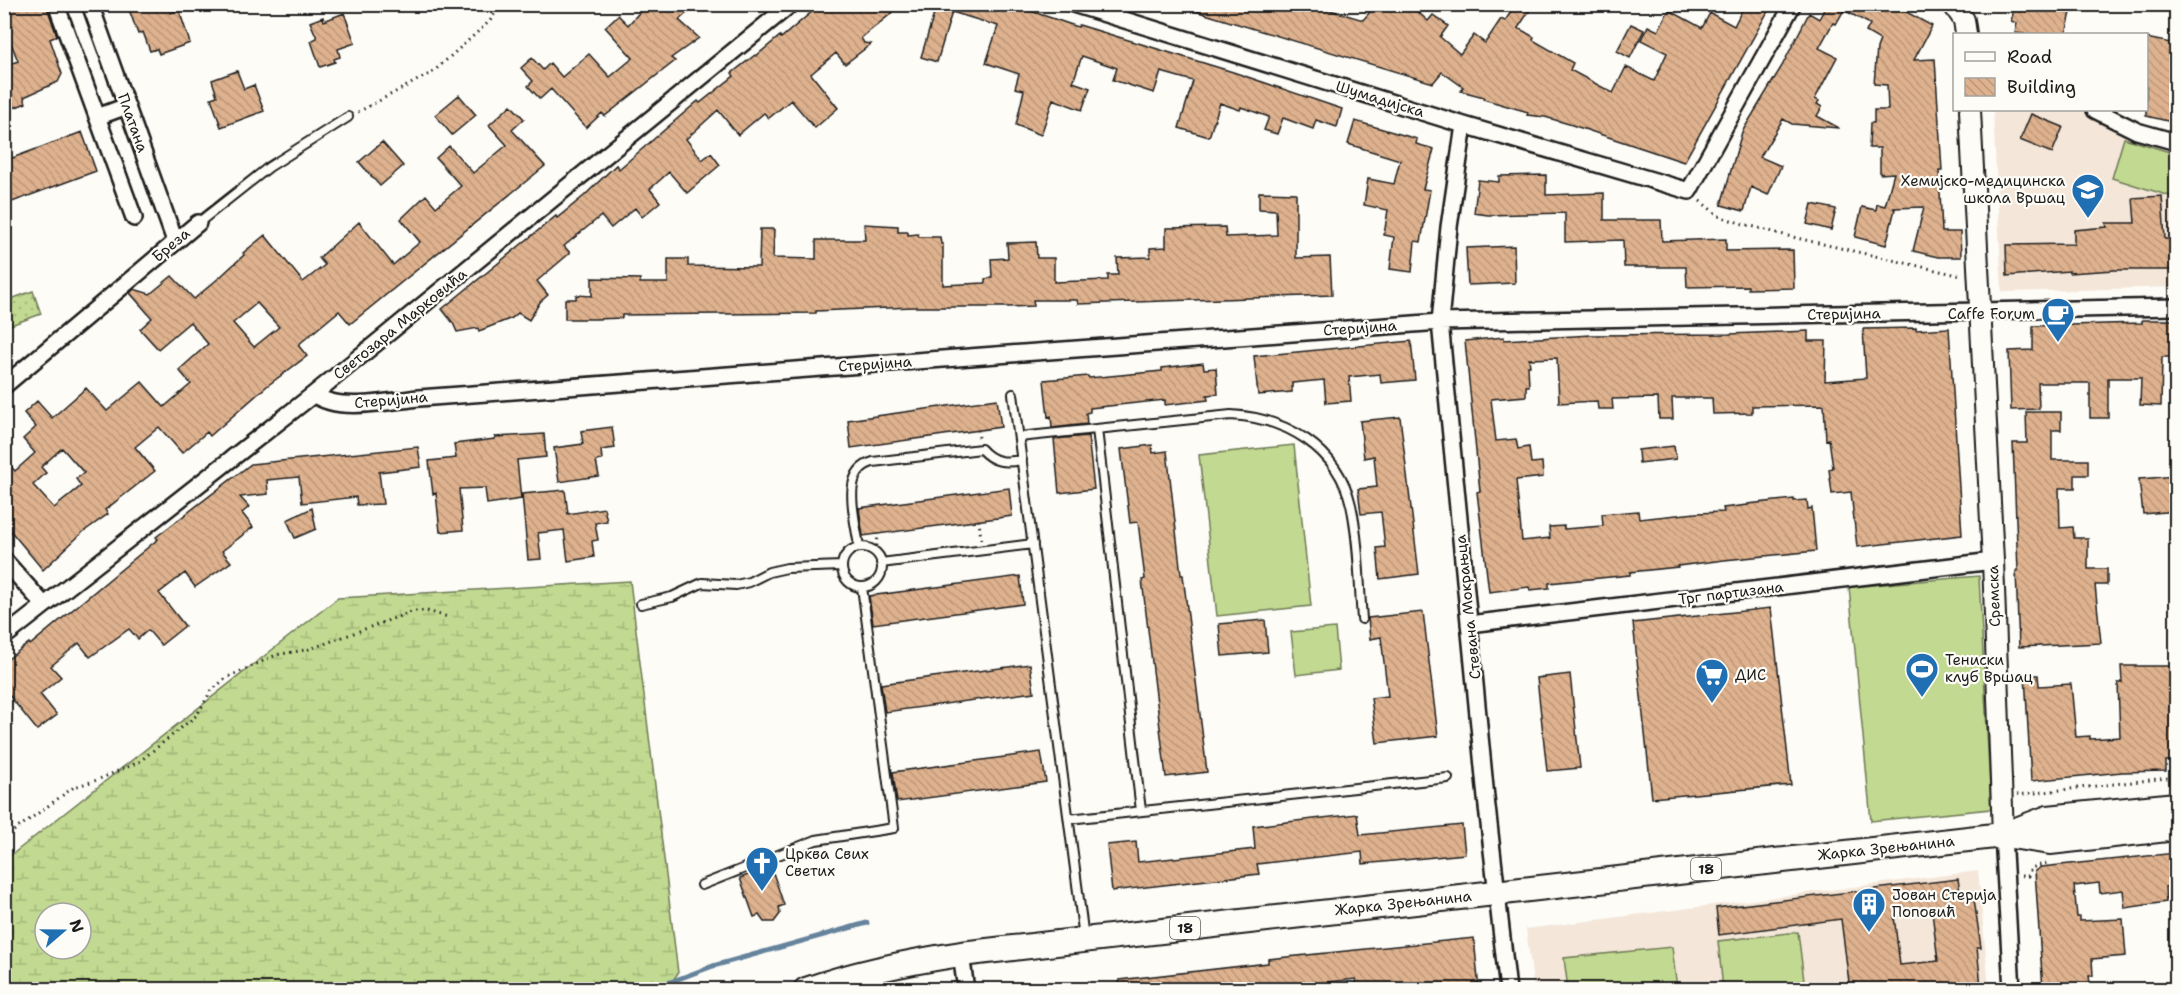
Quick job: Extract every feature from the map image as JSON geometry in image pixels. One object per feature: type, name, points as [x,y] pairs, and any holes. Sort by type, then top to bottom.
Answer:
[{"type":"main road","name":"Жарка Зрењанина","points":[[806,990],[841,977],[880,967],[961,954],[2003,835],[2048,818],[2176,805]]},
{"type":"main road","name":"Жарка Зрењанина","points":[[2003,835],[2050,842],[2176,828]]},
{"type":"street","points":[[56,4],[134,218]]},
{"type":"street","name":"Платана","points":[[90,4],[175,241]]},
{"type":"street","name":"Светозара Марковића","points":[[4,636],[314,394],[791,4]]},
{"type":"street","name":"Шумадијска","points":[[1073,4],[1464,125],[1689,191]]},
{"type":"street","points":[[1689,191],[1793,4]]},
{"type":"street","points":[[1956,6],[1964,20],[1966,33]]},
{"type":"street","points":[[97,117],[127,106]]},
{"type":"street","name":"Сремска","points":[[1970,111],[2012,990]]},
{"type":"street","points":[[2097,111],[2137,131],[2176,142]]},
{"type":"street","points":[[1440,322],[1449,227],[1464,125]]},
{"type":"street","name":"Бреза","points":[[4,386],[198,223]]},
{"type":"street","name":"Стеријина","points":[[314,394],[330,403],[359,404],[1440,322],[2176,307]]},
{"type":"street","name":"Стевана Мокрањца","points":[[1440,322],[1496,893],[1508,990]]},
{"type":"street","points":[[4,560],[44,605]]},
{"type":"street","name":"Трг партизана","points":[[1469,624],[1993,561]]},
{"type":"street","points":[[961,954],[966,990]]},
{"type":"lane","name":"Бреза","points":[[198,223],[269,167],[348,117]]},
{"type":"lane","points":[[1013,394],[1085,939]]},
{"type":"lane","points":[[1019,437],[1231,415],[1249,416],[1282,425],[1309,440],[1321,450],[1340,476],[1351,505],[1362,619]]},
{"type":"lane","points":[[1097,429],[1142,811]]},
{"type":"lane","points":[[859,547],[852,487],[856,473],[864,465],[873,462],[981,450],[998,461],[1022,460]]},
{"type":"lane","points":[[881,563],[1033,544]]},
{"type":"lane","points":[[859,547],[873,551],[881,563],[881,570],[875,582],[862,587],[849,583],[842,573],[846,554],[859,547]]},
{"type":"lane","points":[[641,604],[672,597],[702,583],[736,585],[749,582],[769,572],[787,568],[842,566]]},
{"type":"lane","points":[[702,885],[816,840],[894,828],[862,587]]},
{"type":"lane","points":[[1069,819],[1449,778]]},
{"type":"path","points":[[348,117],[433,72],[490,21],[501,4]]},
{"type":"path","points":[[1689,191],[1719,216],[1740,223],[1978,280]]},
{"type":"path","points":[[978,520],[982,550]]},
{"type":"path","points":[[873,551],[877,545],[878,534]]},
{"type":"path","points":[[4,838],[74,787],[98,780],[138,762],[197,715],[211,691],[226,678],[276,655],[310,649],[414,611],[427,610],[448,617]]},
{"type":"path","points":[[2002,797],[2176,777]]},
{"type":"shaded area","name":"Хемијско-медицинска школа Вршац","points":[[1993,111],[2081,111],[2176,150],[2176,287],[2002,291]]},
{"type":"shaded area","points":[[1978,871],[1989,989],[1534,989],[1526,929]]},
{"type":"green space","points":[[2124,138],[2176,154],[2176,198],[2112,178]]},
{"type":"green space","points":[[33,291],[41,314],[8,326],[5,317],[5,301]]},
{"type":"green space","points":[[1294,445],[1311,606],[1217,616],[1199,455]]},
{"type":"green space","name":"Тениски клуб Вршац","points":[[1979,576],[1991,809],[1871,821],[1849,587]]},
{"type":"green space","points":[[630,581],[678,973],[667,989],[5,989],[5,860],[338,598]]},
{"type":"green space","points":[[1335,628],[1339,670],[1296,675],[1291,632]]},
{"type":"green space","points":[[1798,932],[1804,981],[1723,989],[1718,941]]},
{"type":"green space","points":[[1672,947],[1677,989],[1568,989],[1564,958]]},
{"type":"building","points":[[4,4],[46,4],[57,36],[50,39],[62,74],[58,82],[24,97],[26,103],[4,112],[4,66],[18,61],[4,25]]},
{"type":"building","points":[[127,4],[167,4],[170,13],[179,10],[190,43],[159,54],[157,49],[150,51],[143,32],[138,34]]},
{"type":"building","points":[[647,4],[697,4],[679,20],[699,38],[671,58],[675,61],[605,116],[602,113],[586,128],[551,89],[540,99],[528,86],[533,81],[521,68],[532,58],[543,70],[550,63],[562,77],[589,54],[610,77],[633,58],[605,27],[618,15],[628,25]]},
{"type":"building","points":[[821,4],[887,4],[893,12],[861,38],[864,43],[871,44],[845,64],[836,53],[811,74],[838,108],[815,128],[791,100],[769,118],[764,113],[738,135],[718,110],[686,139],[702,160],[711,153],[720,165],[687,193],[669,172],[650,189],[660,202],[642,217],[635,208],[611,228],[601,216],[564,246],[570,253],[537,281],[548,295],[540,302],[529,320],[518,313],[512,318],[479,331],[478,328],[457,332],[442,309],[584,196],[616,165],[619,169],[698,101],[700,103],[734,76],[732,73],[780,36],[781,38]]},
{"type":"building","points":[[937,4],[1010,4],[1078,27],[1079,25],[1233,72],[1342,109],[1337,127],[1316,120],[1313,129],[1283,118],[1277,134],[1264,130],[1269,117],[1241,107],[1240,110],[1220,103],[1209,137],[1179,128],[1193,81],[1161,72],[1154,93],[1113,80],[1117,68],[1082,56],[1073,82],[1090,88],[1082,110],[1053,99],[1041,135],[1016,125],[1024,90],[1015,88],[1019,74],[986,63],[998,26],[952,12],[937,62],[921,57]]},
{"type":"building","points":[[1185,4],[1310,4],[1363,20],[1377,4],[1409,4],[1428,21],[1433,15],[1448,26],[1440,37],[1460,54],[1474,35],[1485,43],[1501,19],[1505,21],[1516,4],[1521,4],[1530,10],[1518,28],[1534,37],[1533,40],[1573,63],[1570,70],[1613,93],[1626,67],[1654,81],[1667,53],[1641,40],[1648,26],[1658,31],[1669,10],[1702,28],[1710,13],[1734,26],[1745,4],[1772,4],[1684,162],[1569,124],[1545,117],[1527,115],[1528,112],[1461,91],[1463,87],[1442,72],[1433,83],[1185,8]]},
{"type":"building","points":[[1827,4],[1892,4],[1932,26],[1914,60],[1935,59],[1942,171],[1939,171],[1942,232],[1960,232],[1961,257],[1938,257],[1913,251],[1924,207],[1893,208],[1895,209],[1886,245],[1855,237],[1862,207],[1876,210],[1877,204],[1885,206],[1894,173],[1880,174],[1880,148],[1869,148],[1870,123],[1874,123],[1874,110],[1888,110],[1887,85],[1874,84],[1877,48],[1880,40],[1866,32],[1870,24],[1844,10],[1836,24],[1833,23],[1819,48],[1837,57],[1815,99],[1822,107],[1817,116],[1839,128],[1792,124],[1783,119],[1760,157],[1781,166],[1768,195],[1751,187],[1744,211],[1721,205],[1742,132],[1782,66],[1809,13],[1819,19]]},
{"type":"building","points":[[2025,4],[2073,4],[2066,33],[2015,33],[2017,23],[2011,21],[2015,5],[2024,7]]},
{"type":"building","points":[[344,13],[355,43],[338,49],[340,57],[334,59],[335,62],[320,67],[311,41],[317,38],[310,22],[323,17],[324,21]]},
{"type":"building","points":[[1631,24],[1644,30],[1630,58],[1617,51]]},
{"type":"building","points":[[2148,38],[2176,44],[2176,123],[2146,116],[2146,111],[2148,111]]},
{"type":"building","points":[[237,71],[244,89],[254,85],[264,111],[221,127],[211,98],[217,96],[212,80]]},
{"type":"building","points":[[459,95],[476,115],[452,135],[435,115]]},
{"type":"building","points":[[511,105],[524,119],[512,130],[545,166],[350,324],[339,311],[298,345],[307,356],[267,386],[210,436],[207,432],[182,453],[159,427],[135,447],[155,471],[105,510],[108,514],[83,532],[43,570],[4,523],[4,459],[15,471],[35,453],[23,439],[36,427],[24,413],[37,401],[52,418],[86,388],[107,411],[142,382],[164,407],[191,384],[179,370],[208,344],[190,322],[158,349],[140,329],[152,318],[130,293],[134,289],[150,294],[172,276],[194,299],[265,235],[303,282],[325,265],[319,258],[359,222],[393,265],[420,242],[401,219],[426,195],[436,207],[461,186],[436,158],[449,146],[473,173],[507,145],[489,125]],"holes":[[[257,303],[279,327],[254,347],[233,323]],[[62,448],[84,473],[76,479],[81,486],[54,508],[33,485],[46,473],[41,467]]]},
{"type":"building","points":[[2031,114],[2063,127],[2052,153],[2020,140]]},
{"type":"building","points":[[1355,121],[1417,139],[1416,144],[1434,149],[1423,189],[1430,190],[1421,242],[1415,241],[1412,272],[1390,269],[1394,237],[1384,235],[1388,210],[1364,205],[1368,179],[1394,184],[1400,160],[1348,144]]},
{"type":"building","points":[[82,132],[96,171],[4,205],[4,161]]},
{"type":"building","points":[[382,142],[403,166],[380,186],[359,162]]},
{"type":"building","points":[[1546,175],[1546,195],[1604,193],[1604,220],[1661,220],[1662,241],[1726,239],[1726,251],[1793,250],[1794,288],[1687,287],[1686,267],[1624,267],[1623,240],[1565,242],[1565,213],[1488,215],[1474,213],[1478,180],[1499,182],[1499,176]]},
{"type":"building","points":[[1259,192],[1296,193],[1296,258],[1330,257],[1332,295],[1078,304],[1077,300],[1033,300],[1034,306],[913,307],[816,311],[816,313],[622,315],[622,318],[565,319],[565,299],[576,299],[576,295],[592,296],[592,278],[640,279],[640,283],[668,283],[668,259],[688,259],[688,266],[759,267],[760,229],[774,229],[773,258],[816,259],[816,240],[865,240],[864,224],[898,226],[898,232],[908,232],[908,235],[940,237],[941,244],[943,244],[943,285],[985,283],[985,279],[992,278],[991,259],[1008,258],[1007,243],[1036,242],[1037,258],[1054,258],[1054,282],[1108,280],[1108,275],[1118,275],[1117,258],[1150,257],[1150,248],[1166,247],[1166,228],[1225,227],[1226,237],[1277,235],[1276,210],[1259,209]]},
{"type":"building","points":[[2162,196],[2165,239],[2176,239],[2176,270],[2069,273],[2069,271],[2007,276],[2006,245],[2074,244],[2074,230],[2107,227],[2106,223],[2135,223],[2133,198]]},
{"type":"building","points":[[1812,204],[1836,209],[1831,230],[1807,224]]},
{"type":"building","points":[[1514,246],[1515,283],[1468,285],[1466,248]]},
{"type":"building","points":[[2142,320],[2176,320],[2176,357],[2162,357],[2161,406],[2140,405],[2141,378],[2108,378],[2108,418],[2090,418],[2090,383],[2038,383],[2039,409],[2011,410],[2009,351],[2033,350],[2033,326],[2142,323]]},
{"type":"building","points":[[1916,328],[1916,330],[1949,328],[1962,535],[1857,547],[1851,492],[1832,494],[1829,469],[1833,468],[1829,439],[1826,440],[1824,405],[1752,406],[1752,413],[1713,414],[1712,398],[1672,398],[1673,419],[1659,419],[1658,398],[1612,399],[1613,409],[1598,409],[1597,401],[1559,403],[1557,358],[1529,359],[1529,386],[1526,386],[1526,396],[1491,399],[1496,441],[1516,439],[1518,449],[1529,447],[1531,463],[1542,462],[1543,477],[1516,480],[1522,541],[1550,538],[1549,527],[1564,526],[1564,529],[1603,526],[1602,514],[1638,511],[1639,519],[1724,512],[1723,508],[1794,499],[1794,501],[1807,500],[1808,509],[1812,508],[1816,551],[1724,560],[1630,572],[1630,575],[1549,583],[1549,588],[1530,590],[1529,587],[1489,592],[1477,492],[1480,491],[1465,341],[1504,337],[1504,340],[1592,335],[1808,331],[1808,341],[1826,341],[1825,381],[1866,378],[1863,329]]},
{"type":"building","points":[[1411,341],[1415,380],[1381,383],[1380,374],[1349,377],[1351,401],[1326,403],[1324,380],[1292,383],[1292,392],[1258,395],[1254,356]]},
{"type":"building","points":[[1203,363],[1204,369],[1216,368],[1218,394],[1207,395],[1208,400],[1165,405],[1165,400],[1090,408],[1090,412],[1086,413],[1087,424],[1052,428],[1051,416],[1048,417],[1044,380],[1162,371],[1162,368]]},
{"type":"building","points":[[997,399],[1001,427],[851,448],[848,420]]},
{"type":"building","points":[[2026,412],[2061,412],[2061,430],[2052,430],[2052,460],[2088,460],[2088,475],[2075,475],[2075,488],[2059,488],[2060,528],[2073,527],[2074,538],[2088,538],[2088,569],[2107,569],[2107,585],[2095,585],[2101,643],[2019,647],[2013,443],[2027,443]]},
{"type":"building","points":[[1400,417],[1419,574],[1380,579],[1377,548],[1385,547],[1381,512],[1361,514],[1358,489],[1377,487],[1374,456],[1364,458],[1360,421]]},
{"type":"building","points":[[612,427],[615,448],[601,450],[602,460],[596,461],[599,476],[559,482],[554,448],[583,444],[581,431]]},
{"type":"building","points":[[544,434],[546,457],[517,460],[521,499],[487,504],[485,488],[459,489],[463,530],[440,532],[436,493],[433,494],[429,461],[456,458],[454,444],[495,439],[495,437]]},
{"type":"building","points":[[1088,436],[1094,489],[1059,493],[1054,439]]},
{"type":"building","points":[[1152,445],[1153,453],[1167,451],[1207,772],[1166,777],[1142,580],[1145,579],[1138,522],[1130,523],[1121,449]]},
{"type":"building","points":[[1674,446],[1676,459],[1639,463],[1638,450]]},
{"type":"building","points":[[418,447],[421,467],[379,472],[383,504],[357,505],[356,497],[302,503],[299,477],[267,480],[268,494],[240,497],[249,507],[242,513],[253,527],[222,551],[231,562],[195,587],[185,573],[159,593],[185,626],[161,645],[148,630],[138,639],[129,629],[90,657],[79,643],[51,666],[61,677],[40,694],[57,715],[37,730],[4,689],[4,662],[29,643],[30,645],[158,539],[156,537],[251,464]]},
{"type":"building","points":[[2176,476],[2176,511],[2143,514],[2139,479]]},
{"type":"building","points":[[1009,488],[1012,516],[863,536],[859,508]]},
{"type":"building","points":[[565,490],[568,514],[604,508],[607,521],[595,523],[598,540],[592,541],[594,557],[568,561],[564,530],[538,533],[541,559],[528,560],[522,494]]},
{"type":"building","points":[[312,508],[316,529],[295,538],[287,520]]},
{"type":"building","points":[[1020,576],[1023,604],[873,624],[869,596]]},
{"type":"building","name":"ДИС","points":[[1771,608],[1791,785],[1652,798],[1633,623]]},
{"type":"building","points":[[1423,612],[1438,736],[1377,743],[1371,698],[1388,696],[1381,637],[1370,639],[1368,618]]},
{"type":"building","points":[[1265,620],[1268,652],[1222,656],[1219,624]]},
{"type":"building","points":[[1030,664],[1034,692],[885,712],[881,684]]},
{"type":"building","points":[[2121,666],[2176,666],[2176,761],[2166,761],[2166,771],[2122,772],[2031,781],[2025,675],[2038,675],[2039,686],[2071,684],[2076,737],[2090,736],[2090,739],[2120,737],[2118,683],[2122,683]]},
{"type":"building","points":[[1570,674],[1580,768],[1547,771],[1537,678]]},
{"type":"building","points":[[1041,752],[1046,782],[897,802],[893,772]]},
{"type":"building","points":[[1357,814],[1360,835],[1462,825],[1465,854],[1363,864],[1362,852],[1257,864],[1259,874],[1112,891],[1107,845],[1136,842],[1138,862],[1255,849],[1253,826]]},
{"type":"building","points":[[2176,853],[2176,886],[2165,887],[2166,902],[2125,908],[2123,890],[2100,893],[2099,883],[2074,886],[2079,921],[2123,919],[2126,956],[2092,959],[2093,976],[2089,976],[2091,990],[2043,990],[2035,871],[2041,867]]},
{"type":"building","name":"Црква Свих Светих","points":[[771,867],[784,905],[779,907],[780,914],[774,922],[764,922],[759,915],[754,917],[740,878]]},
{"type":"building","name":"Јован Стерија Поповић","points":[[1958,879],[1960,893],[1973,892],[1981,948],[1977,948],[1981,986],[1952,990],[1850,990],[1841,919],[1719,935],[1716,908]],"holes":[[[1932,912],[1938,961],[1900,965],[1894,916]]]},
{"type":"building","points":[[1474,938],[1479,990],[1386,990],[1385,987],[1357,990],[1356,979],[1310,984],[1311,990],[1120,990],[1119,980],[1268,963],[1268,959]]},
{"type":"waterway","points":[[649,990],[713,966],[867,923]]},
{"type":"place","name":"Хемијско-медицинска школа Вршац","points":[[2088,219]]},
{"type":"place","name":"Caffe Forum","points":[[2058,343]]},
{"type":"place","name":"Тениски клуб Вршац","points":[[1922,698]]},
{"type":"place","name":"ДИС","points":[[1712,704]]},
{"type":"place","name":"Црква Свих Светих","points":[[762,892]]},
{"type":"place","name":"Јован Стерија Поповић","points":[[1869,933]]}]
